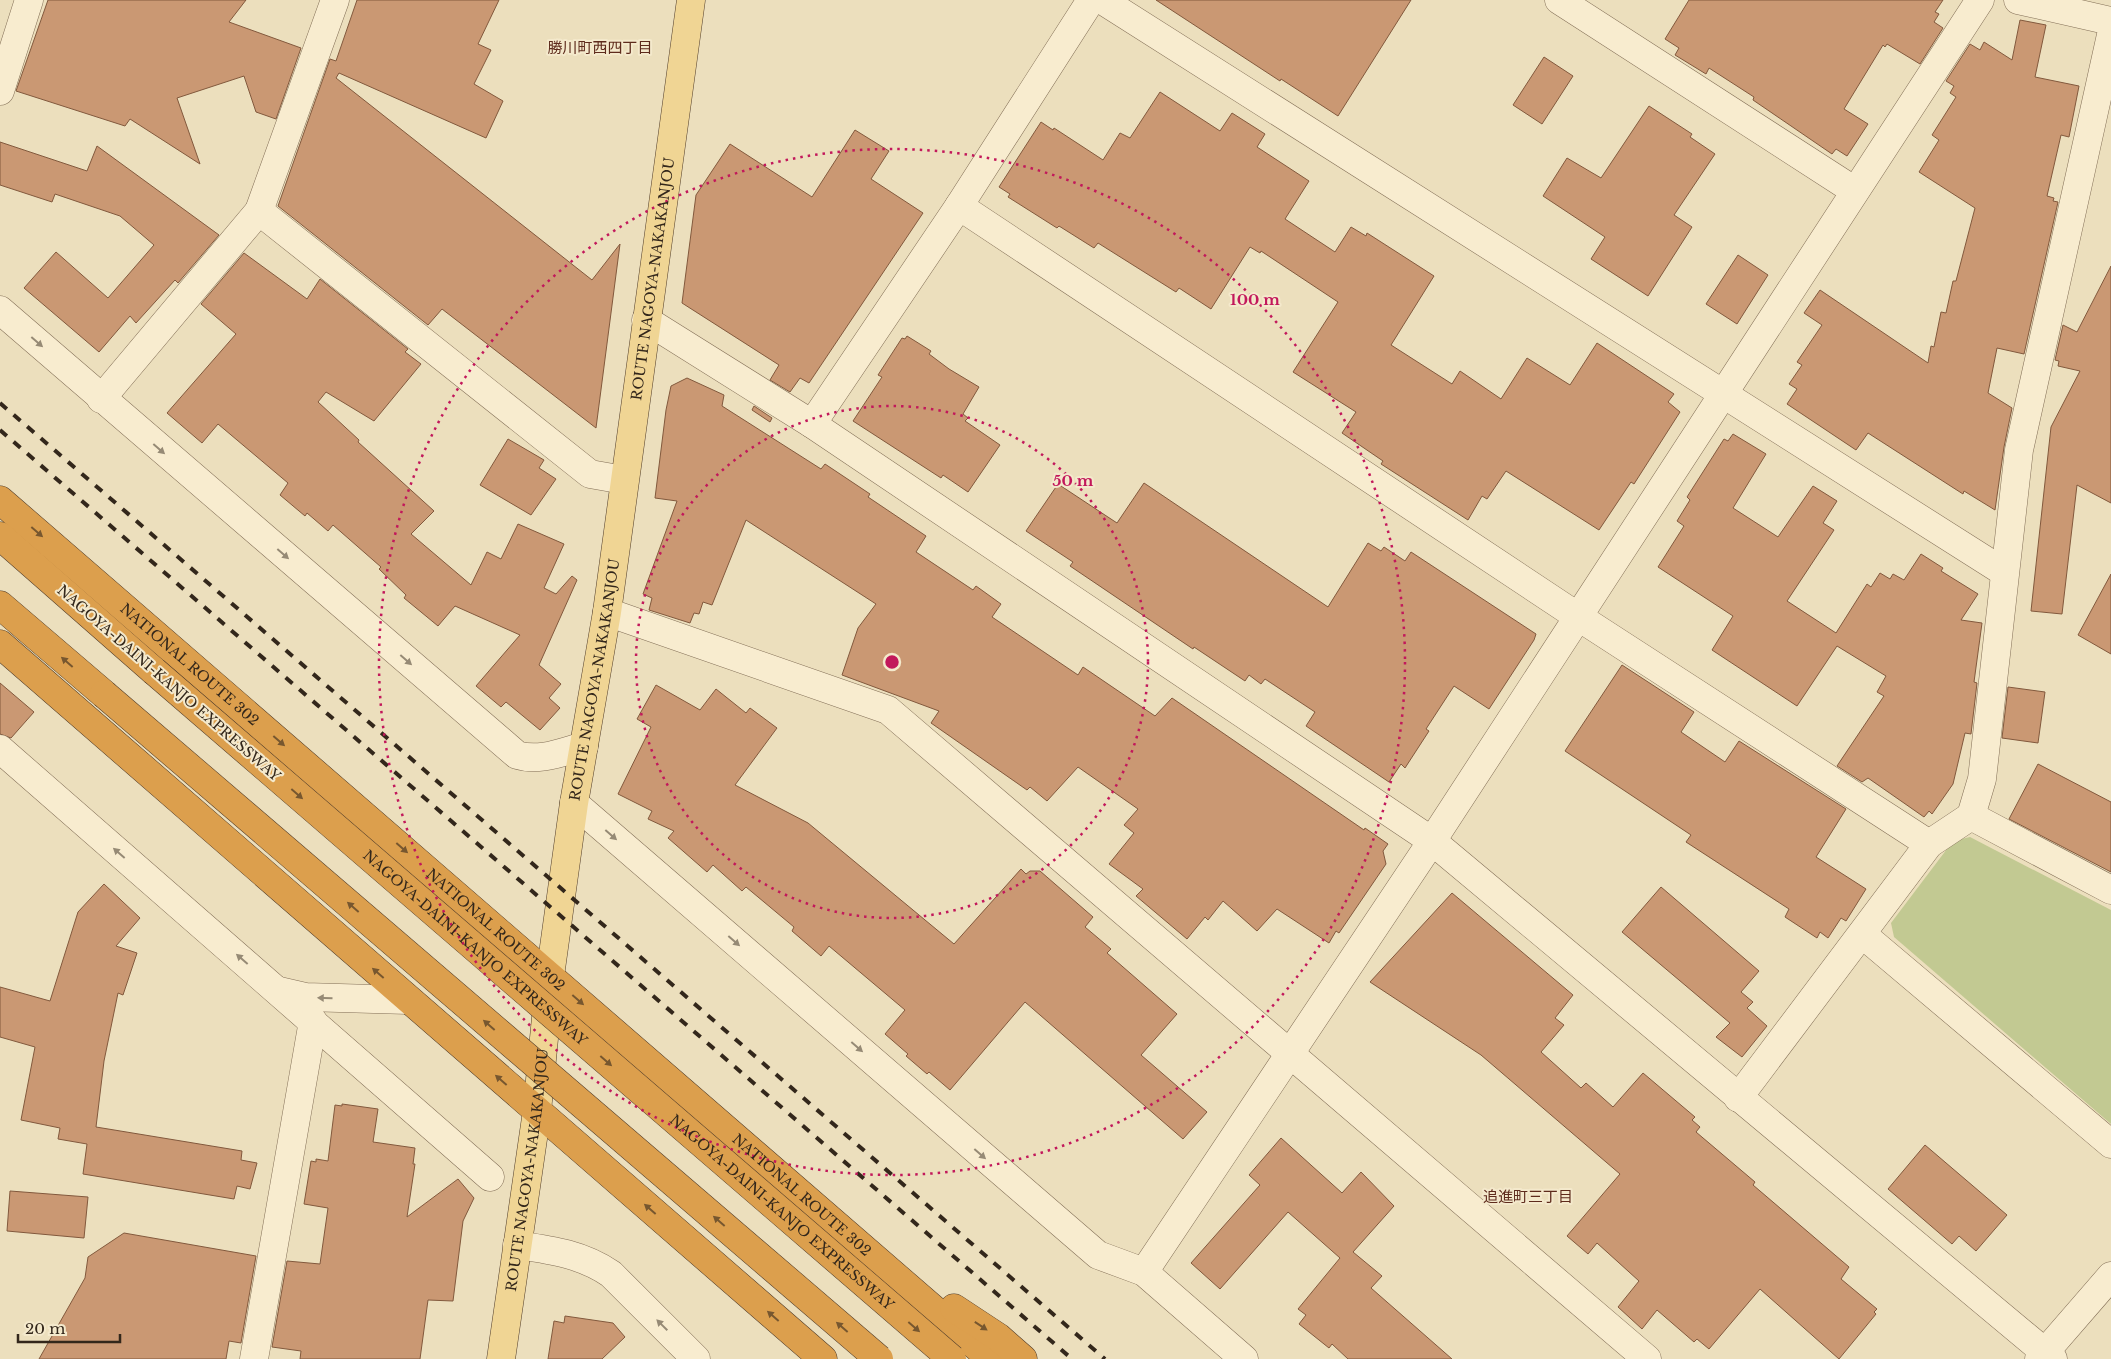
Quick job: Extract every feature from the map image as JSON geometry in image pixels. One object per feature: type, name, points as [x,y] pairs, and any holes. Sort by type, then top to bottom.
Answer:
[{"type":"highway","name":"NATIONAL ROUTE 302","points":[[0,500],[991,1359]]},
{"type":"highway","name":"NAGOYA-DAINI-KANJO EXPRESSWAY","points":[[0,536],[952,1359]]},
{"type":"highway","points":[[0,605],[879,1359]]},
{"type":"highway","points":[[0,644],[537,1111],[800,1349],[823,1359]]},
{"type":"highway","points":[[853,1241],[998,1337],[1023,1359]]},
{"type":"main road","name":"ROUTE NAGOYA-NAKAKANJOU","points":[[501,1359],[537,1111],[550,976],[574,803],[607,612],[691,0]]},
{"type":"street","points":[[0,92],[29,0]]},
{"type":"street","points":[[101,399],[259,211],[335,0]]},
{"type":"street","points":[[812,424],[959,206],[1091,0]]},
{"type":"street","points":[[1102,0],[2004,572]]},
{"type":"street","points":[[1559,0],[1855,191]]},
{"type":"street","points":[[1144,1272],[1432,841],[1722,393],[1980,0]]},
{"type":"street","points":[[2018,0],[2111,21]]},
{"type":"street","points":[[1738,1098],[1929,844],[1971,816],[1982,779],[2019,450],[2111,35]]},
{"type":"street","points":[[959,206],[1577,616],[1929,844]]},
{"type":"street","points":[[259,211],[590,474],[624,480]]},
{"type":"street","points":[[0,310],[101,399],[517,755],[538,758],[584,746]]},
{"type":"street","points":[[646,320],[812,424],[1432,841],[2045,1357],[2111,1276]]},
{"type":"street","points":[[607,612],[888,710],[1291,1052],[1647,1359]]},
{"type":"street","points":[[0,749],[490,1177]]},
{"type":"street","points":[[574,803],[1098,1255],[1144,1272],[1244,1359]]},
{"type":"street","points":[[1971,816],[2111,890]]},
{"type":"street","points":[[1862,934],[2111,1144]]},
{"type":"street","points":[[279,991],[305,997],[408,1000]]},
{"type":"street","points":[[254,1359],[313,1021]]},
{"type":"street","points":[[517,1245],[574,1254],[596,1263],[611,1274],[696,1359]]},
{"type":"green space","points":[[1970,837],[2111,910],[2111,1124],[1894,937],[1891,923],[1953,841]]},
{"type":"building","points":[[48,0],[246,0],[229,22],[301,48],[276,119],[256,112],[244,76],[177,98],[200,164],[130,119],[125,126],[16,91]]},
{"type":"building","points":[[357,0],[499,0],[478,44],[491,50],[474,84],[503,101],[486,138],[339,73],[336,78],[592,280],[620,244],[596,428],[442,309],[428,325],[278,206],[330,59],[336,61]]},
{"type":"building","points":[[1156,0],[1411,0],[1338,116],[1281,79],[1280,81]]},
{"type":"building","points":[[1689,0],[1943,0],[1935,12],[1939,14],[1934,22],[1943,28],[1920,64],[1887,44],[1885,47],[1883,45],[1844,109],[1868,124],[1847,156],[1836,149],[1832,154],[1753,100],[1754,97],[1709,68],[1706,74],[1675,55],[1679,48],[1665,39]]},
{"type":"building","points":[[2020,20],[2046,25],[2035,77],[2079,86],[2069,137],[2061,135],[2047,196],[2054,198],[2053,201],[2058,202],[2024,354],[1997,348],[1988,393],[2012,408],[1995,510],[1964,491],[1963,494],[1868,433],[1856,450],[1787,404],[1797,389],[1789,384],[1802,365],[1797,362],[1822,325],[1804,313],[1820,290],[1928,363],[1931,346],[1934,347],[1941,312],[1946,313],[1953,281],[1956,281],[1975,208],[1919,172],[1939,140],[1932,135],[1956,97],[1950,93],[1954,86],[1946,81],[1970,44],[1980,50],[1984,42],[2012,60]]},
{"type":"building","points":[[1544,57],[1573,76],[1542,124],[1513,105]]},
{"type":"building","points":[[1160,92],[1220,131],[1232,113],[1265,134],[1257,147],[1309,181],[1285,219],[1335,252],[1351,227],[1366,236],[1367,233],[1434,276],[1391,345],[1452,384],[1460,371],[1501,399],[1527,358],[1570,385],[1597,343],[1674,394],[1668,402],[1680,412],[1634,484],[1631,482],[1599,530],[1506,471],[1487,499],[1482,496],[1468,520],[1381,464],[1383,461],[1342,433],[1356,412],[1293,372],[1338,302],[1261,251],[1260,253],[1250,247],[1211,309],[1179,288],[1176,292],[1098,243],[1094,248],[1059,226],[1057,228],[1008,197],[1010,194],[999,187],[1041,122],[1053,130],[1054,128],[1103,160],[1120,133],[1130,138]]},
{"type":"building","points":[[1649,106],[1692,134],[1690,137],[1715,154],[1674,215],[1692,227],[1648,296],[1591,259],[1605,237],[1543,196],[1567,158],[1601,178]]},
{"type":"building","points":[[855,130],[889,151],[871,179],[923,213],[809,383],[800,378],[790,392],[770,380],[779,365],[682,303],[696,195],[730,144],[812,197]]},
{"type":"building","points":[[0,142],[87,171],[97,146],[219,235],[178,283],[175,280],[136,323],[130,316],[99,352],[24,288],[56,252],[108,298],[154,245],[120,216],[55,194],[52,202],[0,185]]},
{"type":"building","points":[[244,253],[307,299],[320,279],[408,349],[405,352],[421,364],[374,421],[326,392],[318,402],[359,440],[358,442],[434,511],[411,534],[471,585],[487,552],[501,559],[518,524],[564,544],[544,588],[556,594],[572,576],[577,580],[539,665],[561,684],[549,698],[560,708],[540,730],[506,702],[501,707],[476,686],[520,635],[455,606],[438,626],[404,598],[406,595],[379,569],[381,567],[333,525],[328,531],[307,513],[305,516],[280,495],[288,483],[218,424],[202,443],[167,413],[236,334],[201,304]]},
{"type":"building","points":[[1738,255],[1768,275],[1737,324],[1706,304]]},
{"type":"building","points":[[2111,266],[2111,503],[2077,485],[2062,614],[2031,611],[2051,427],[2080,371],[2058,366],[2059,361],[2055,360],[2063,325],[2077,332]]},
{"type":"building","points":[[907,336],[931,351],[929,354],[949,369],[979,387],[963,414],[968,418],[965,421],[1000,445],[968,492],[943,475],[941,478],[853,421],[882,377],[878,375],[902,338],[905,339]]},
{"type":"building","points":[[687,378],[724,395],[722,406],[821,469],[825,464],[870,494],[868,497],[926,536],[916,552],[973,590],[976,586],[1001,604],[992,617],[1078,675],[1083,667],[1155,716],[1172,698],[1364,830],[1365,828],[1388,844],[1383,851],[1386,864],[1339,933],[1336,931],[1329,943],[1277,909],[1257,931],[1223,901],[1208,920],[1205,917],[1187,939],[1136,896],[1143,889],[1109,864],[1134,833],[1124,825],[1138,809],[1078,767],[1047,801],[1030,787],[1027,790],[931,723],[939,711],[842,675],[858,628],[876,604],[746,520],[712,605],[703,602],[699,614],[694,613],[690,623],[649,610],[652,598],[643,594],[677,501],[655,498],[666,410],[671,386]]},
{"type":"building","points":[[754,406],[772,418],[770,422],[752,410]]},
{"type":"building","points":[[1733,434],[1766,454],[1733,508],[1778,537],[1813,486],[1837,501],[1823,523],[1834,530],[1787,601],[1836,633],[1867,584],[1871,587],[1880,573],[1890,579],[1893,574],[1904,580],[1921,554],[1943,568],[1941,571],[1978,594],[1961,620],[1982,623],[1974,682],[1977,683],[1971,734],[1965,733],[1953,784],[1932,814],[1929,811],[1924,817],[1868,778],[1862,782],[1837,766],[1884,696],[1877,692],[1886,676],[1837,646],[1797,706],[1712,650],[1733,616],[1658,567],[1684,526],[1677,521],[1690,500],[1687,497],[1724,439],[1728,441]]},
{"type":"building","points":[[508,439],[544,460],[539,468],[556,479],[531,515],[480,485]]},
{"type":"building","points":[[1144,483],[1328,607],[1368,543],[1381,551],[1384,547],[1405,561],[1411,552],[1536,634],[1534,640],[1489,709],[1454,686],[1426,729],[1429,731],[1405,768],[1401,764],[1389,782],[1306,726],[1315,712],[1265,679],[1261,684],[1249,675],[1245,681],[1194,647],[1193,649],[1070,566],[1073,562],[1026,531],[1058,484],[1117,523]]},
{"type":"building","points":[[2111,574],[2111,654],[2078,635]]},
{"type":"building","points":[[1622,665],[1694,712],[1681,732],[1725,762],[1739,741],[1846,809],[1816,857],[1866,889],[1846,921],[1841,918],[1828,938],[1820,932],[1817,938],[1785,917],[1789,909],[1686,842],[1691,835],[1565,751]]},
{"type":"building","points":[[0,683],[34,712],[11,738],[0,734]]},
{"type":"building","points":[[656,685],[700,710],[716,689],[746,713],[750,708],[777,728],[735,785],[808,823],[954,944],[1021,869],[1026,874],[1030,871],[1040,871],[1093,917],[1085,927],[1111,949],[1107,953],[1177,1014],[1141,1055],[1207,1112],[1183,1139],[1025,1002],[950,1090],[929,1072],[927,1074],[885,1034],[905,1010],[829,946],[821,956],[792,931],[794,927],[746,887],[742,891],[713,865],[707,872],[668,838],[674,831],[648,819],[652,811],[618,794],[651,727],[637,719]]},
{"type":"building","points":[[2008,687],[2045,692],[2038,743],[2002,738]]},
{"type":"building","points":[[2038,764],[2111,802],[2111,872],[2009,819]]},
{"type":"building","points":[[104,884],[140,918],[116,946],[137,953],[123,995],[118,993],[104,1061],[96,1127],[242,1151],[241,1160],[257,1163],[250,1189],[237,1186],[234,1199],[83,1174],[87,1144],[58,1139],[60,1128],[21,1120],[35,1047],[0,1037],[0,987],[50,1001],[78,912]]},
{"type":"building","points":[[1661,887],[1759,971],[1741,992],[1753,1002],[1747,1008],[1767,1026],[1742,1057],[1716,1037],[1730,1023],[1622,932]]},
{"type":"building","points":[[1452,893],[1573,995],[1555,1018],[1564,1025],[1541,1052],[1581,1088],[1586,1083],[1613,1107],[1643,1073],[1695,1117],[1692,1120],[1700,1127],[1696,1132],[1755,1182],[1753,1185],[1849,1267],[1841,1279],[1877,1309],[1874,1312],[1876,1314],[1839,1359],[1760,1289],[1709,1349],[1697,1339],[1694,1342],[1657,1310],[1642,1329],[1618,1307],[1639,1281],[1597,1243],[1588,1254],[1567,1236],[1620,1174],[1481,1055],[1370,982]]},
{"type":"building","points":[[342,1104],[378,1109],[373,1142],[415,1148],[413,1164],[415,1164],[407,1217],[458,1179],[474,1198],[463,1221],[453,1301],[428,1300],[420,1359],[300,1359],[301,1351],[272,1347],[287,1261],[320,1264],[328,1208],[304,1204],[311,1161],[316,1162],[316,1159],[328,1161],[335,1105],[342,1106]]},
{"type":"building","points":[[1281,1138],[1342,1193],[1361,1172],[1394,1206],[1353,1252],[1382,1276],[1371,1288],[1452,1359],[1348,1359],[1332,1344],[1329,1348],[1299,1324],[1306,1315],[1298,1309],[1340,1258],[1288,1212],[1220,1289],[1191,1263],[1260,1185],[1249,1175]]},
{"type":"building","points":[[1925,1145],[2007,1215],[1976,1251],[1959,1236],[1952,1244],[1888,1189]]},
{"type":"building","points":[[10,1191],[88,1197],[84,1238],[7,1231]]},
{"type":"building","points":[[124,1233],[256,1256],[241,1343],[229,1341],[226,1359],[39,1359],[85,1278],[88,1257]]},
{"type":"building","points":[[565,1316],[613,1323],[625,1337],[602,1359],[548,1359],[554,1321],[564,1323]]},
{"type":"railway","points":[[0,403],[1105,1359]]},
{"type":"railway","points":[[0,430],[1072,1359]]},
{"type":"district","name":"勝川町西四丁目","points":[[600,48]]},
{"type":"district","name":"追進町三丁目","points":[[1528,1197]]}]
